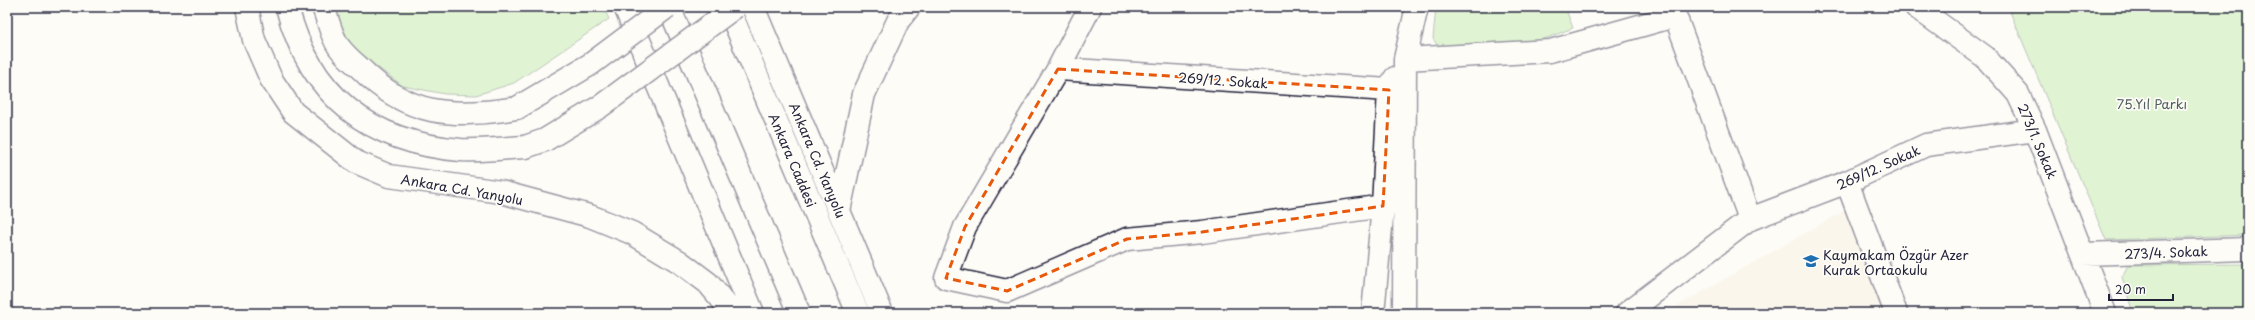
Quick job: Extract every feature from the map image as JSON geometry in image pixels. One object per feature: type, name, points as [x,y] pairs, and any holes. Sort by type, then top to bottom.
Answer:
[{"type":"main road","name":"Ankara Cd. Yanyolu","points":[[247,7],[254,40],[271,79],[293,112],[356,162],[389,176],[501,192],[590,216],[632,233],[680,262],[708,283],[733,313]]},
{"type":"main road","points":[[287,7],[291,25],[308,62],[335,99],[370,126],[410,141],[461,150],[525,147],[545,140],[601,106],[735,7]]},
{"type":"main road","points":[[323,7],[338,46],[373,81],[391,94],[413,105],[446,113],[477,114],[517,108],[591,64],[668,7],[799,313]]},
{"type":"main road","points":[[625,7],[753,313]]},
{"type":"main road","name":"Ankara Caddesi","points":[[728,7],[858,313]]},
{"type":"main road","name":"Ankara Cd. Yanyolu","points":[[752,7],[882,313]]},
{"type":"main road","points":[[839,211],[864,94],[898,21],[909,7]]},
{"type":"main road","points":[[1090,7],[1058,69],[965,227],[946,278],[1006,291],[1127,239],[1202,232],[1383,206]]},
{"type":"main road","points":[[1404,313],[1405,59],[1416,7]]},
{"type":"main road","name":"273/1. Sokak","points":[[1916,7],[1985,57],[2018,94],[2035,130],[2105,313]]},
{"type":"main road","points":[[1405,59],[1550,51],[1674,12],[1750,219]]},
{"type":"main road","points":[[1373,313],[1383,206],[1389,90],[1405,59]]},
{"type":"main road","name":"269/12. Sokak","points":[[1058,69],[1389,90]]},
{"type":"main road","name":"269/12. Sokak","points":[[1627,313],[1750,219],[1846,182],[1926,145],[2035,130]]},
{"type":"main road","points":[[1846,182],[1896,313]]},
{"type":"main road","name":"273/4. Sokak","points":[[2083,254],[2248,249]]},
{"type":"highlighted area","points":[[1058,69],[1389,90],[1383,206],[1202,232],[1127,239],[1007,291],[946,278],[965,227]]},
{"type":"shaded area","name":"Kaymakam Özgür Azer Kurak Ortaokulu","points":[[1847,209],[1887,313],[1665,313]]},
{"type":"green space","points":[[334,7],[603,7],[609,19],[514,83],[476,95],[445,94],[403,86],[354,50],[335,15]]},
{"type":"green space","points":[[1436,7],[1565,7],[1573,28],[1536,42],[1441,50],[1433,39]]},
{"type":"green space","name":"75.Yıl Parkı","points":[[2008,7],[2248,7],[2248,235],[2106,240]]},
{"type":"green space","points":[[2248,264],[2248,313],[2133,313],[2122,277],[2128,265]]},
{"type":"place","name":"Kaymakam Özgür Azer Kurak Ortaokulu","points":[[1811,261]]}]
